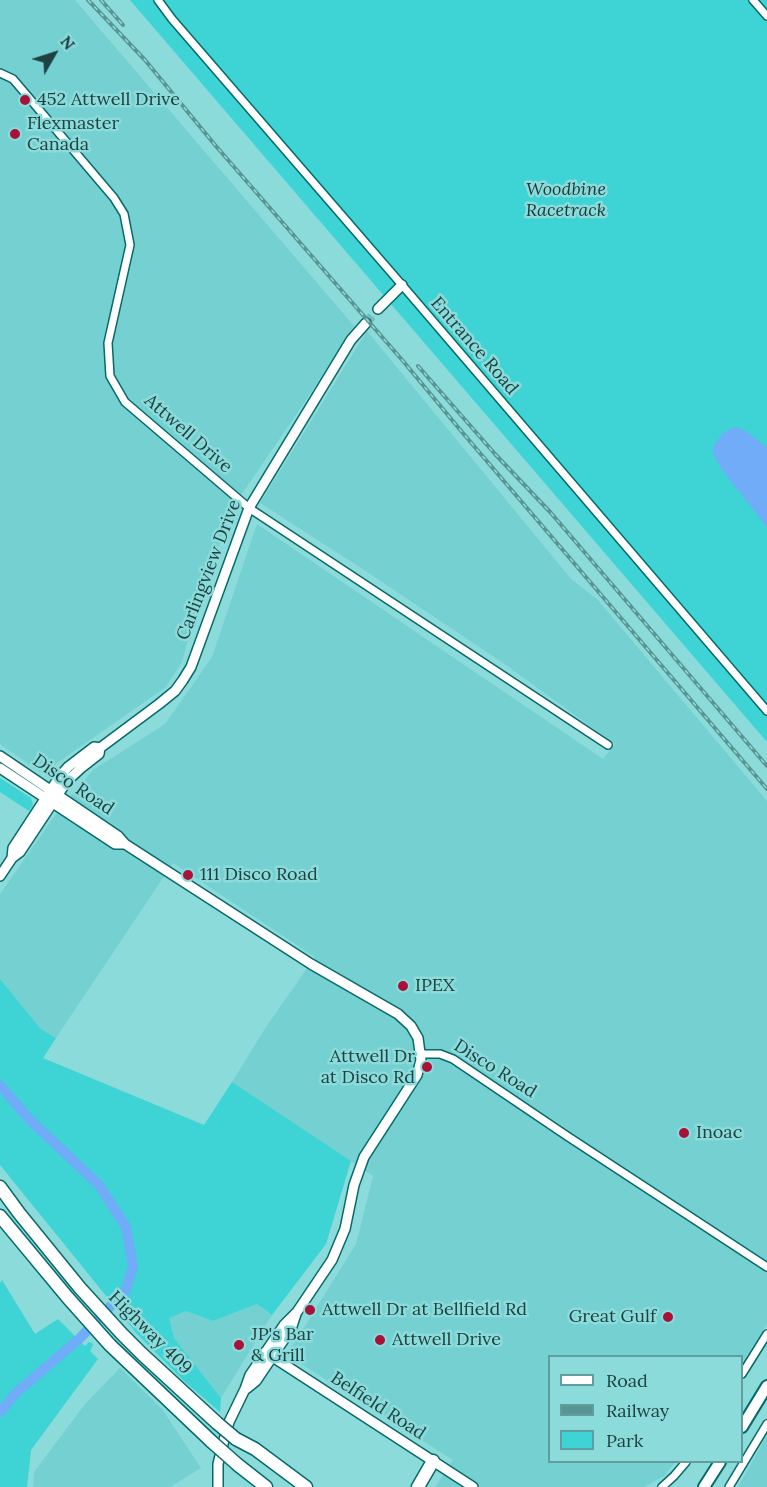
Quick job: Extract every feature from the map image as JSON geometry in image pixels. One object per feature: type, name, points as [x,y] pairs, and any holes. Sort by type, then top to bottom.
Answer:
[{"type":"highway","name":"Highway 409","points":[[0,1187],[80,1288],[122,1334],[217,1423],[292,1487]]},
{"type":"highway","name":"Highway 409","points":[[0,1216],[110,1345],[212,1442],[266,1487]]},
{"type":"highway","points":[[236,1440],[255,1449],[306,1487]]},
{"type":"highway","points":[[418,1487],[433,1461]]},
{"type":"highway","points":[[238,1465],[255,1487]]},
{"type":"main road","points":[[378,309],[402,285]]},
{"type":"main road","name":"Carlingview Drive","points":[[0,876],[12,858],[20,852],[52,797],[73,774],[99,754],[100,748],[175,691],[183,680],[190,667],[249,508],[351,340],[366,322]]},
{"type":"main road","name":"Disco Road","points":[[0,756],[115,844],[125,844],[311,964],[398,1014],[411,1026],[418,1038],[421,1054]]},
{"type":"main road","name":"Disco Road","points":[[0,768],[52,797]]},
{"type":"main road","points":[[218,1487],[218,1464],[229,1422],[245,1389],[256,1380],[269,1354],[291,1329],[297,1312],[332,1260],[345,1229],[354,1185],[364,1157],[417,1075],[421,1054]]},
{"type":"main road","name":"Belfield Road","points":[[269,1354],[473,1487]]},
{"type":"main road","points":[[743,1424],[767,1386]]},
{"type":"main road","points":[[704,1487],[719,1463]]},
{"type":"street","name":"Entrance Road","points":[[158,0],[172,20],[767,711]]},
{"type":"street","points":[[753,0],[767,16]]},
{"type":"street","name":"Attwell Drive","points":[[0,73],[13,78],[114,198],[124,214],[130,244],[108,343],[110,376],[125,402],[249,508],[608,745]]},
{"type":"street","name":"Disco Road","points":[[421,1054],[440,1054],[478,1074],[567,1136],[767,1267]]},
{"type":"street","points":[[743,1371],[767,1334]]},
{"type":"street","points":[[729,1487],[767,1424]]},
{"type":"street","points":[[662,1487],[684,1463]]},
{"type":"shaded area","points":[[0,0],[75,0],[354,326],[233,507],[199,599],[182,662],[166,687],[57,763],[46,776],[0,744]]},
{"type":"shaded area","points":[[367,331],[572,580],[597,599],[767,801],[767,1324],[743,1361],[743,1355],[548,1355],[548,1463],[674,1463],[664,1476],[644,1487],[435,1487],[453,1460],[287,1355],[356,1244],[373,1176],[232,1082],[266,1027],[315,957],[173,863],[56,1038],[41,1029],[0,979],[0,894],[56,814],[93,770],[165,724],[212,657],[257,524],[603,759],[615,744],[503,663],[260,503]]},
{"type":"shaded area","points":[[735,427],[744,430],[767,447],[767,527],[722,470],[713,453],[713,447],[723,433]]},
{"type":"shaded area","points":[[257,1304],[272,1315],[221,1398],[174,1338],[168,1318],[186,1311],[213,1321]]},
{"type":"shaded area","points":[[120,1368],[162,1409],[201,1468],[170,1487],[33,1487],[34,1472],[85,1404]]},
{"type":"shaded area","points":[[767,1435],[767,1487],[738,1487]]},
{"type":"green space","name":"Woodbine Racetrack","points":[[130,0],[767,0],[767,742]]},
{"type":"green space","points":[[0,778],[31,798],[33,805],[29,811],[0,792]]},
{"type":"green space","points":[[0,979],[41,1029],[56,1038],[43,1058],[204,1125],[232,1082],[351,1161],[326,1244],[272,1315],[257,1304],[213,1321],[186,1311],[169,1318],[174,1338],[221,1398],[220,1412],[184,1381],[137,1334],[0,1165]]},
{"type":"green space","points":[[2,1280],[35,1334],[58,1319],[85,1346],[89,1342],[92,1343],[90,1351],[98,1359],[31,1450],[27,1487],[0,1487],[0,1283]]},
{"type":"waterway","points":[[0,1085],[28,1118],[99,1185],[126,1227],[133,1266],[126,1290],[79,1339],[17,1392],[0,1412]]},
{"type":"tunnel","points":[[366,323],[378,309]]},
{"type":"railway","points":[[88,0],[145,60],[215,145],[403,361],[767,789]]},
{"type":"railway","points":[[101,0],[123,25]]},
{"type":"railway","points":[[418,366],[495,454],[551,513],[767,766]]},
{"type":"place","name":"452 Attwell Drive","points":[[25,100]]},
{"type":"place","name":"Flexmaster Canada","points":[[15,134]]},
{"type":"place","name":"111 Disco Road","points":[[188,875]]},
{"type":"place","name":"IPEX","points":[[403,986]]},
{"type":"place","name":"Attwell Dr at Disco Rd","points":[[427,1067]]},
{"type":"place","name":"Inoac","points":[[684,1133]]},
{"type":"place","name":"Attwell Dr at Bellfield Rd","points":[[310,1310]]},
{"type":"place","name":"Great Gulf","points":[[668,1317]]},
{"type":"place","name":"Attwell Drive","points":[[380,1340]]},
{"type":"place","name":"JP's Bar & Grill","points":[[239,1345]]}]
